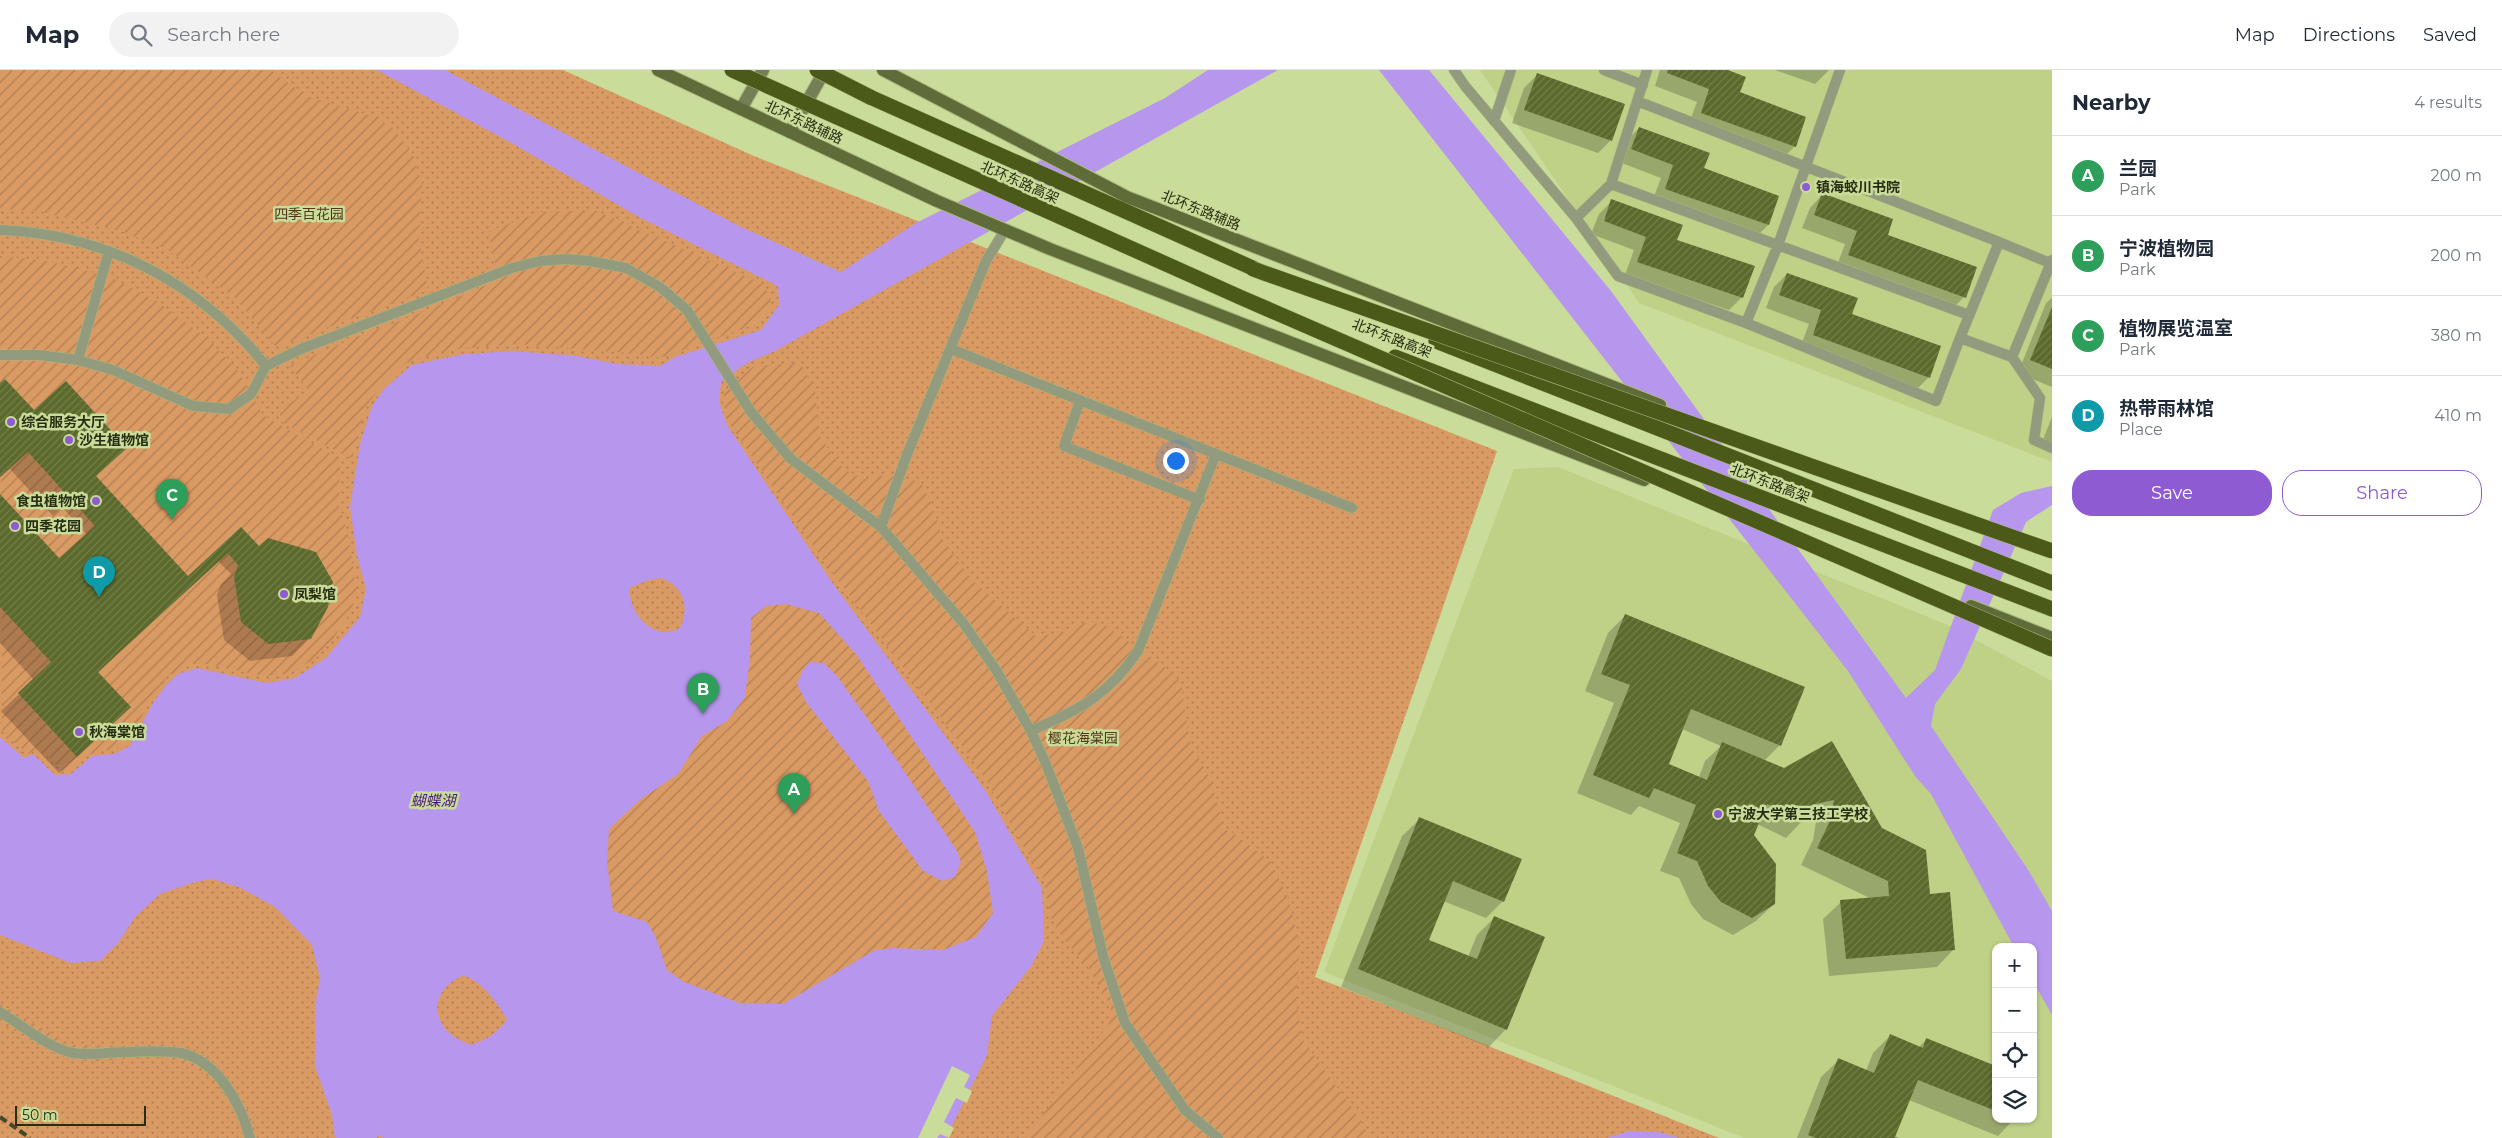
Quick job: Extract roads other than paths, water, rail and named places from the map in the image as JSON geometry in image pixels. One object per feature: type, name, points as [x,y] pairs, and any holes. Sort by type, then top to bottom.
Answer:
[{"type":"highway","name":"北环东路高架","points":[[732,70],[1242,298],[2052,609]]},
{"type":"highway","name":"北环东路高架","points":[[817,70],[870,97],[1253,269],[2052,584]]},
{"type":"highway","points":[[1253,269],[2051,553]]},
{"type":"highway","points":[[1242,298],[2052,649]]},
{"type":"main road","name":"北环东路辅路","points":[[658,70],[938,201],[1050,249],[2052,638]]},
{"type":"main road","name":"北环东路辅路","points":[[883,70],[1127,197],[1519,351],[2051,553]]},
{"type":"street","points":[[741,109],[763,70]]},
{"type":"street","points":[[790,132],[825,70]]},
{"type":"lane","points":[[1494,121],[1511,70]]},
{"type":"lane","points":[[1604,70],[1642,85]]},
{"type":"lane","points":[[1576,218],[1611,184],[1648,70]]},
{"type":"lane","points":[[1746,323],[1778,245],[1840,70]]},
{"type":"lane","points":[[1456,71],[1494,121],[1576,218],[1618,276],[1746,323],[1936,401],[1999,242]]},
{"type":"lane","points":[[1637,101],[2051,262],[2012,357]]},
{"type":"lane","points":[[1611,184],[1969,315]]},
{"type":"lane","points":[[0,230],[62,236],[109,251],[168,278],[198,298],[247,342],[266,366]]},
{"type":"lane","points":[[880,528],[906,456],[986,261],[1005,230]]},
{"type":"lane","points":[[78,360],[109,251]]},
{"type":"lane","points":[[0,355],[39,355],[78,360],[113,370],[193,406],[229,409],[251,394],[266,366],[301,349],[512,268],[548,260],[590,261],[626,268],[660,287],[680,304],[701,330],[751,412],[791,459],[880,528],[964,624],[996,670],[1031,731],[1078,848],[1103,956],[1126,1023],[1186,1110],[1218,1138]]},
{"type":"lane","points":[[1960,338],[2012,357],[2040,398],[2034,440],[2052,448]]},
{"type":"lane","points":[[951,349],[1352,508]]},
{"type":"lane","points":[[1080,401],[1064,446],[1200,500]]},
{"type":"lane","points":[[1031,731],[1098,697],[1123,674],[1138,651],[1200,500],[1216,454]]},
{"type":"lane","points":[[0,1012],[56,1046],[74,1053],[158,1050],[182,1054],[201,1061],[232,1094],[246,1121],[250,1138]]},
{"type":"water","name":"蝴蝶湖","points":[[377,70],[445,70],[737,225],[841,272],[916,223],[1165,98],[1208,70],[1278,70],[775,351],[747,363],[721,382],[719,402],[727,425],[831,581],[985,790],[1042,888],[1044,941],[1032,965],[992,1016],[987,1055],[946,1138],[383,1138],[380,1135],[376,1138],[335,1138],[332,1115],[315,1066],[315,1006],[320,978],[312,945],[275,907],[239,887],[212,879],[195,882],[160,894],[135,917],[119,942],[100,961],[71,963],[0,935],[0,737],[24,758],[33,754],[55,775],[71,774],[92,756],[114,754],[130,746],[153,703],[166,685],[178,674],[196,668],[267,683],[295,678],[326,658],[360,617],[366,588],[357,556],[350,507],[360,444],[372,406],[384,389],[412,365],[464,354],[514,351],[577,356],[617,364],[660,366],[675,357],[761,330],[779,305],[778,286],[639,217],[515,145]],"holes":[[[661,578],[675,586],[683,598],[684,605],[683,620],[680,628],[668,632],[649,627],[635,610],[630,596],[629,588],[649,580]],[[786,604],[819,613],[856,654],[975,832],[987,871],[993,913],[976,937],[943,950],[894,948],[875,950],[783,1004],[740,1003],[684,982],[667,970],[656,938],[647,922],[613,911],[607,862],[609,829],[641,799],[678,774],[702,736],[727,721],[745,697],[750,658],[751,618],[766,606]],[[462,976],[468,977],[481,986],[499,1007],[507,1020],[491,1036],[470,1045],[451,1035],[443,1025],[437,1009],[438,1001],[441,993],[453,981]]]},
{"type":"water","points":[[1379,70],[1429,70],[1611,291],[1906,698],[1935,670],[1993,510],[2021,493],[2052,486],[2052,505],[2026,522],[1961,669],[1935,704],[1931,726],[2027,868],[2052,911],[2052,1015],[2037,988],[2037,943],[2012,943],[1931,794],[1915,776],[1848,671]]},
{"type":"water","points":[[810,662],[824,663],[837,676],[896,759],[957,851],[961,862],[955,877],[942,881],[923,871],[879,811],[868,781],[806,702],[797,684],[803,670]]},
{"type":"water","points":[[1629,1131],[1659,1132],[1680,1138],[1606,1138]]},
{"type":"railway","points":[[0,1117],[30,1138]]},
{"type":"place","name":"镇海蛟川书院","points":[[1806,187]]},
{"type":"place","name":"综合服务大厅","points":[[11,422]]},
{"type":"place","name":"沙生植物馆","points":[[69,440]]},
{"type":"place","name":"食虫植物馆","points":[[96,501]]},
{"type":"place","name":"植物展览温室","points":[[172,520]]},
{"type":"place","name":"四季花园","points":[[15,526]]},
{"type":"place","name":"凤梨馆","points":[[284,594]]},
{"type":"place","name":"热带雨林馆","points":[[99,597]]},
{"type":"place","name":"宁波植物园","points":[[703,714]]},
{"type":"place","name":"秋海棠馆","points":[[79,732]]},
{"type":"place","name":"兰园","points":[[794,814]]},
{"type":"place","name":"宁波大学第三技工学校","points":[[1718,814]]},
{"type":"park label","name":"四季百花园","points":[[309,214]]},
{"type":"park label","name":"樱花海棠园","points":[[1083,738]]}]
